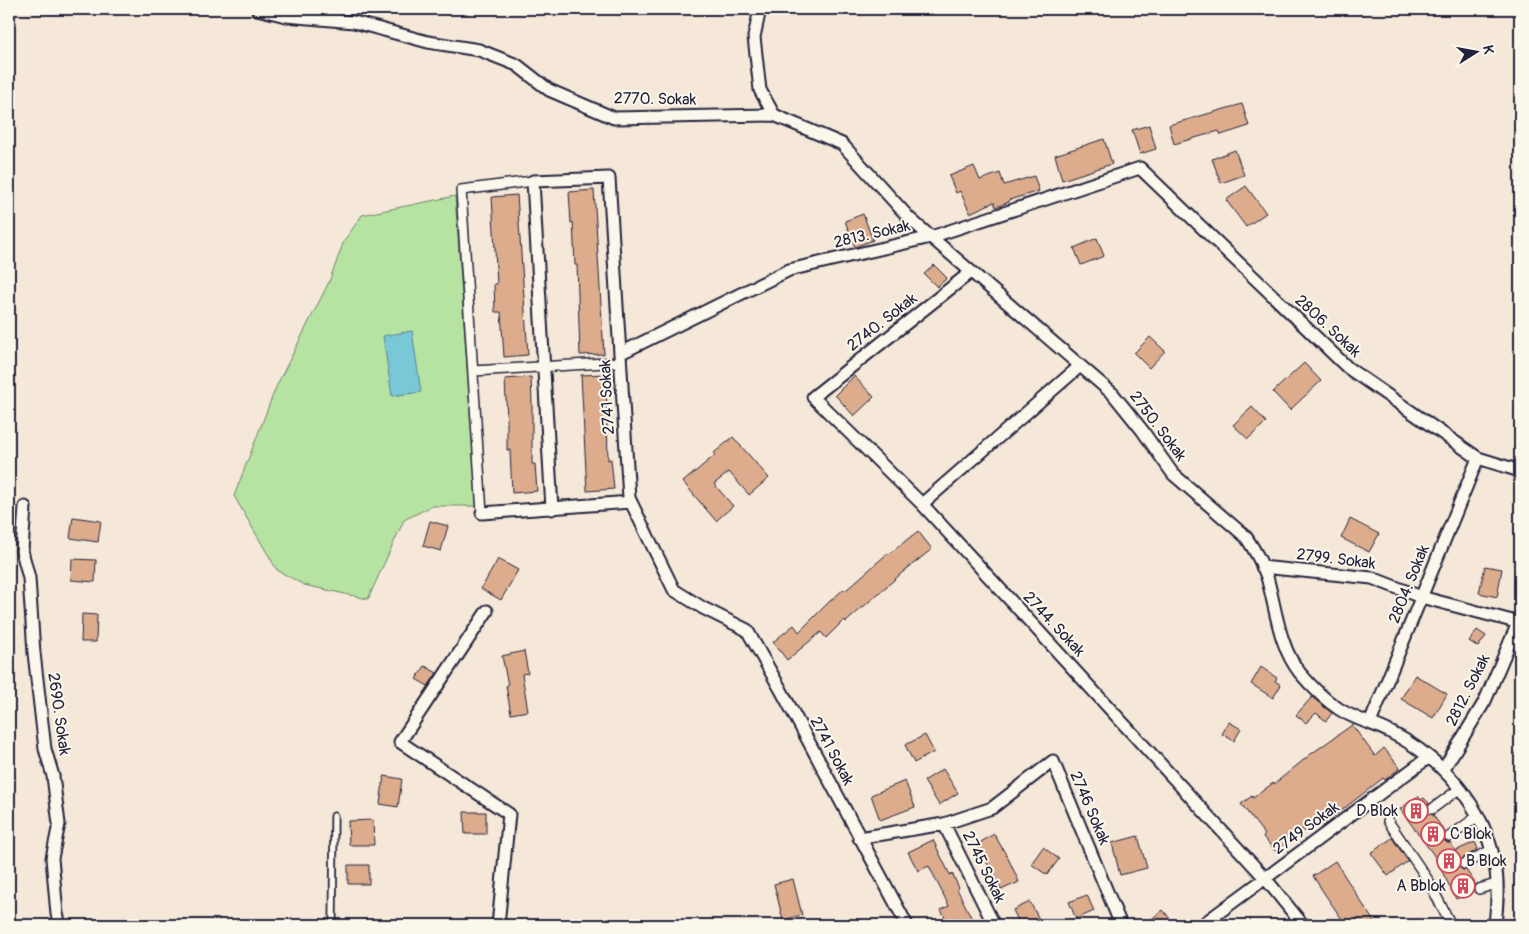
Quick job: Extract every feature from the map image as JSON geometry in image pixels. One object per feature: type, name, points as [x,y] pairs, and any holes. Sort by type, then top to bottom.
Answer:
[{"type":"street","name":"2770. Sokak","points":[[257,9],[286,16],[354,22],[428,42],[479,50],[517,65],[549,90],[614,118],[774,115]]},
{"type":"street","points":[[760,9],[754,37],[760,90],[774,115]]},
{"type":"street","name":"2750. Sokak","points":[[774,115],[842,144],[910,219],[1113,394],[1142,430],[1173,474],[1246,537],[1266,576],[1276,619],[1290,657],[1299,672],[1317,692],[1339,710],[1388,731],[1429,757],[1443,770],[1474,808],[1487,836],[1496,865],[1497,904],[1495,925]]},
{"type":"street","name":"2813. Sokak","points":[[621,357],[789,270],[931,237],[1140,168]]},
{"type":"street","name":"2806. Sokak","points":[[1140,168],[1348,368],[1478,458],[1520,471]]},
{"type":"street","name":"2741 Sokak","points":[[532,181],[610,178],[629,498],[674,590],[703,608],[747,630],[907,925]]},
{"type":"street","points":[[552,509],[532,181],[461,190],[482,513],[552,509],[631,502]]},
{"type":"street","name":"2740. Sokak","points":[[813,397],[971,272]]},
{"type":"street","points":[[473,370],[543,366],[621,357]]},
{"type":"street","points":[[922,504],[1080,366]]},
{"type":"street","name":"2744. Sokak","points":[[813,397],[922,504],[1266,878],[1303,925]]},
{"type":"street","name":"2804. Sokak","points":[[1370,723],[1478,458]]},
{"type":"street","name":"2690. Sokak","points":[[24,507],[22,551],[29,578],[34,652],[45,749],[53,776],[59,824],[52,858],[57,914],[60,925]]},
{"type":"street","name":"2799. Sokak","points":[[1262,567],[1372,578],[1421,597],[1519,623]]},
{"type":"street","points":[[487,611],[400,742],[509,814],[498,925]]},
{"type":"street","name":"2812. Sokak","points":[[1443,770],[1485,701],[1519,623]]},
{"type":"street","name":"2749 Sokak","points":[[1202,925],[1429,757]]},
{"type":"street","name":"2746 Sokak","points":[[859,838],[944,824],[992,808],[1053,761],[1121,925]]},
{"type":"street","points":[[1432,809],[1459,789]]},
{"type":"street","points":[[1449,837],[1478,816]]},
{"type":"street","points":[[1388,821],[1428,880],[1450,925]]},
{"type":"street","name":"2745 Sokak","points":[[944,824],[994,925]]},
{"type":"street","points":[[1464,864],[1491,850]]},
{"type":"street","points":[[1479,889],[1496,884]]},
{"type":"lane","points":[[333,925],[334,816]]},
{"type":"green space","points":[[455,196],[477,506],[432,506],[404,520],[368,599],[304,585],[277,570],[234,496],[276,387],[329,282],[344,241],[362,215]]},
{"type":"water","points":[[412,331],[421,392],[392,396],[383,336]]},
{"type":"building","points":[[1242,104],[1249,126],[1221,135],[1219,131],[1174,144],[1169,125]]},
{"type":"building","points":[[1149,125],[1156,149],[1140,154],[1132,130]]},
{"type":"building","points":[[1104,139],[1112,164],[1062,180],[1055,155]]},
{"type":"building","points":[[1235,150],[1244,175],[1221,183],[1212,159]]},
{"type":"building","points":[[974,166],[980,180],[1000,173],[1004,185],[1034,176],[1039,191],[1009,200],[1009,202],[996,207],[994,202],[970,213],[960,191],[956,193],[949,176]]},
{"type":"building","points":[[1246,186],[1266,213],[1246,227],[1226,200]]},
{"type":"building","points":[[594,190],[604,354],[580,355],[577,265],[575,265],[573,222],[571,223],[569,192]]},
{"type":"building","points":[[517,195],[528,355],[504,357],[501,312],[495,312],[494,284],[497,284],[492,197]]},
{"type":"building","points":[[863,214],[873,240],[855,247],[845,221]]},
{"type":"building","points":[[1097,238],[1104,256],[1081,265],[1074,248]]},
{"type":"building","points":[[934,265],[947,278],[937,287],[924,274]]},
{"type":"building","points":[[1150,337],[1165,351],[1149,368],[1134,353]]},
{"type":"building","points":[[1304,363],[1321,381],[1290,410],[1273,392]]},
{"type":"building","points":[[606,374],[608,460],[611,459],[614,489],[587,491],[581,375]]},
{"type":"building","points":[[854,376],[874,397],[854,416],[835,395]]},
{"type":"building","points":[[531,377],[532,464],[535,464],[537,491],[512,493],[510,450],[507,450],[505,379]]},
{"type":"building","points":[[1252,407],[1266,422],[1248,439],[1233,425]]},
{"type":"building","points":[[733,437],[769,478],[749,495],[729,472],[714,484],[733,506],[716,521],[683,482]]},
{"type":"building","points":[[73,517],[101,521],[98,542],[70,538]]},
{"type":"building","points":[[1350,519],[1379,534],[1369,552],[1341,538]]},
{"type":"building","points":[[430,521],[448,526],[441,551],[423,546]]},
{"type":"building","points":[[918,531],[932,549],[846,622],[844,620],[826,638],[821,632],[787,660],[773,642],[794,625],[799,632],[844,589],[845,591],[888,553]]},
{"type":"building","points":[[72,559],[96,560],[95,582],[71,580]]},
{"type":"building","points":[[498,559],[518,570],[501,600],[481,589]]},
{"type":"building","points":[[1485,566],[1502,569],[1497,597],[1479,593]]},
{"type":"building","points":[[82,614],[97,615],[96,642],[81,642]]},
{"type":"building","points":[[1477,630],[1486,636],[1478,647],[1469,641]]},
{"type":"building","points":[[524,651],[528,673],[522,674],[528,711],[511,714],[502,656]]},
{"type":"building","points":[[425,666],[437,673],[428,686],[416,679]]},
{"type":"building","points":[[1261,667],[1277,678],[1275,681],[1281,685],[1273,698],[1251,684]]},
{"type":"building","points":[[1415,675],[1447,694],[1433,718],[1401,699]]},
{"type":"building","points":[[1312,697],[1332,713],[1326,721],[1316,713],[1306,723],[1296,715]]},
{"type":"building","points":[[1229,722],[1241,729],[1234,741],[1222,734]]},
{"type":"building","points":[[1352,725],[1375,756],[1384,748],[1400,768],[1385,780],[1383,778],[1323,825],[1319,821],[1305,832],[1302,829],[1276,852],[1263,837],[1265,835],[1241,804],[1274,784],[1311,754]]},
{"type":"building","points":[[925,735],[934,752],[914,763],[905,745]]},
{"type":"building","points":[[943,769],[958,793],[939,805],[924,781]]},
{"type":"building","points":[[384,776],[402,779],[398,807],[380,804]]},
{"type":"building","points":[[905,781],[915,807],[880,820],[871,795]]},
{"type":"building","points":[[1418,796],[1421,800],[1424,798],[1429,803],[1426,807],[1427,812],[1433,815],[1445,832],[1444,840],[1447,843],[1451,843],[1455,851],[1475,842],[1478,849],[1459,861],[1459,867],[1466,870],[1475,883],[1473,891],[1456,899],[1433,854],[1400,809]]},
{"type":"building","points":[[464,812],[486,812],[486,834],[465,834]]},
{"type":"building","points":[[373,820],[374,845],[349,845],[348,821]]},
{"type":"building","points":[[994,834],[1019,882],[1001,890],[976,845]]},
{"type":"building","points":[[1138,836],[1147,868],[1120,875],[1112,843]]},
{"type":"building","points":[[1392,838],[1408,861],[1388,876],[1371,853]]},
{"type":"building","points":[[933,840],[950,875],[952,873],[959,888],[957,889],[975,925],[949,925],[941,910],[949,906],[929,866],[918,871],[908,852]]},
{"type":"building","points":[[1043,847],[1059,859],[1047,875],[1031,864]]},
{"type":"building","points":[[1335,861],[1376,925],[1346,925],[1313,876]]},
{"type":"building","points":[[348,865],[369,865],[369,884],[348,884]]},
{"type":"building","points":[[793,879],[802,915],[783,920],[774,884]]},
{"type":"building","points":[[1087,895],[1094,911],[1076,919],[1069,902]]},
{"type":"building","points":[[1030,902],[1041,923],[1020,925],[1013,910]]},
{"type":"building","points":[[1163,910],[1175,925],[1144,925]]},
{"type":"place","name":"D Blok","points":[[1416,811]]},
{"type":"place","name":"C Blok","points":[[1433,834]]},
{"type":"place","name":"B Blok","points":[[1449,861]]},
{"type":"place","name":"A Bblok","points":[[1463,886]]}]
